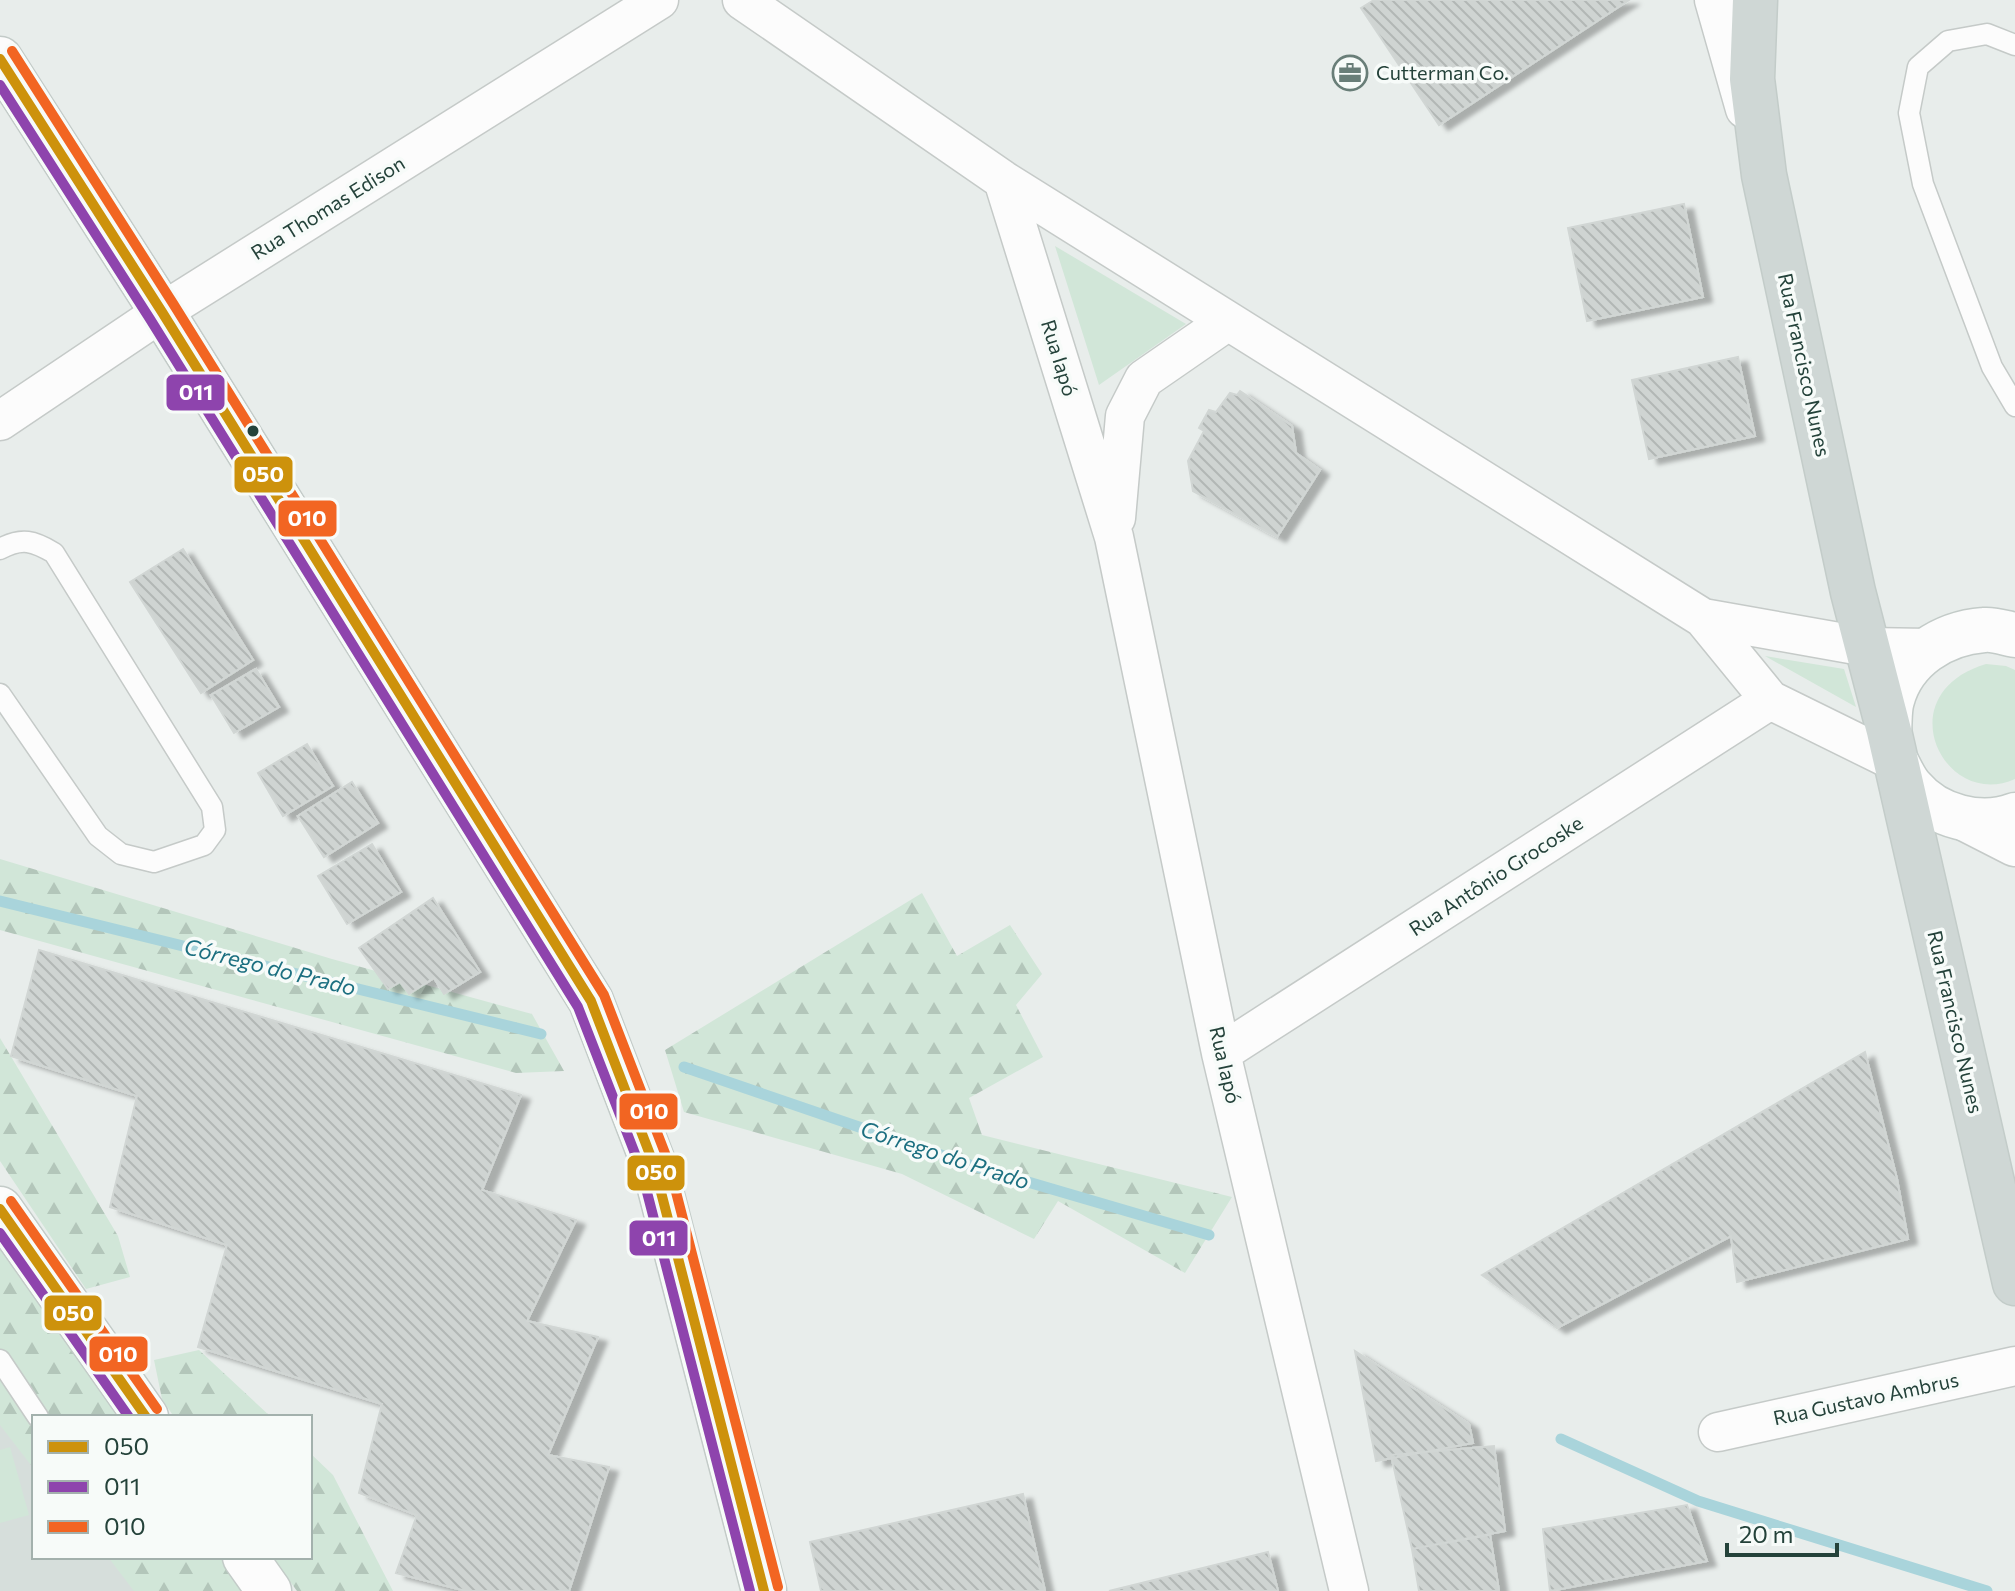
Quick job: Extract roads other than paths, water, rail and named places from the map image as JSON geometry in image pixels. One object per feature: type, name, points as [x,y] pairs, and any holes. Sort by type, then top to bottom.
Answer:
[{"type":"main road","points":[[1755,0],[1752,79],[1764,175]]},
{"type":"main road","points":[[0,59],[162,312],[591,1001],[654,1165],[764,1591]]},
{"type":"main road","name":"Rua Francisco Nunes","points":[[1764,175],[1867,647],[2015,1283]]},
{"type":"main road","points":[[2015,635],[1988,630],[1957,634],[1929,648],[1906,671],[1892,700],[1892,746],[1912,789],[1938,810],[1968,820],[2015,844]]},
{"type":"main road","points":[[1968,820],[2002,820],[2015,815]]},
{"type":"main road","points":[[0,1209],[145,1415]]},
{"type":"main road","points":[[246,1559],[269,1591]]},
{"type":"street","points":[[742,0],[1003,180],[1703,618],[1770,700],[1892,746]]},
{"type":"street","name":"Rua Francisco Nunes","points":[[1714,0],[1764,175]]},
{"type":"street","name":"Rua Thomas Edison","points":[[0,421],[162,312],[639,5]]},
{"type":"street","name":"Rua Iapó","points":[[1003,180],[1114,537],[1221,1053],[1349,1591]]},
{"type":"street","name":"Rua Iapó","points":[[1114,537],[1125,416],[1137,391],[1144,379],[1228,321]]},
{"type":"street","points":[[1703,618],[1867,647],[1929,648]]},
{"type":"street","name":"Rua Antônio Grocoske","points":[[1221,1053],[1770,700]]},
{"type":"street","name":"Rua Gustavo Ambrus","points":[[1718,1432],[2015,1366]]},
{"type":"lane","points":[[2015,45],[1987,34],[1948,41],[1918,67],[1909,113],[1923,184],[1992,367],[2015,406]]},
{"type":"lane","points":[[0,549],[8,544],[34,541],[54,553],[212,807],[215,830],[204,845],[154,862],[121,854],[98,836],[0,694]]},
{"type":"lane","points":[[0,1360],[37,1415]]},
{"type":"waterway","name":"Córrego do Prado","points":[[0,901],[541,1034]]},
{"type":"waterway","name":"Córrego do Prado","points":[[684,1067],[970,1165],[1209,1235]]},
{"type":"waterway","name":"Córrego do Prado","points":[[1561,1439],[1698,1501],[1987,1591]]},
{"type":"place","name":"Cutterman Co.","points":[[1350,73]]}]
